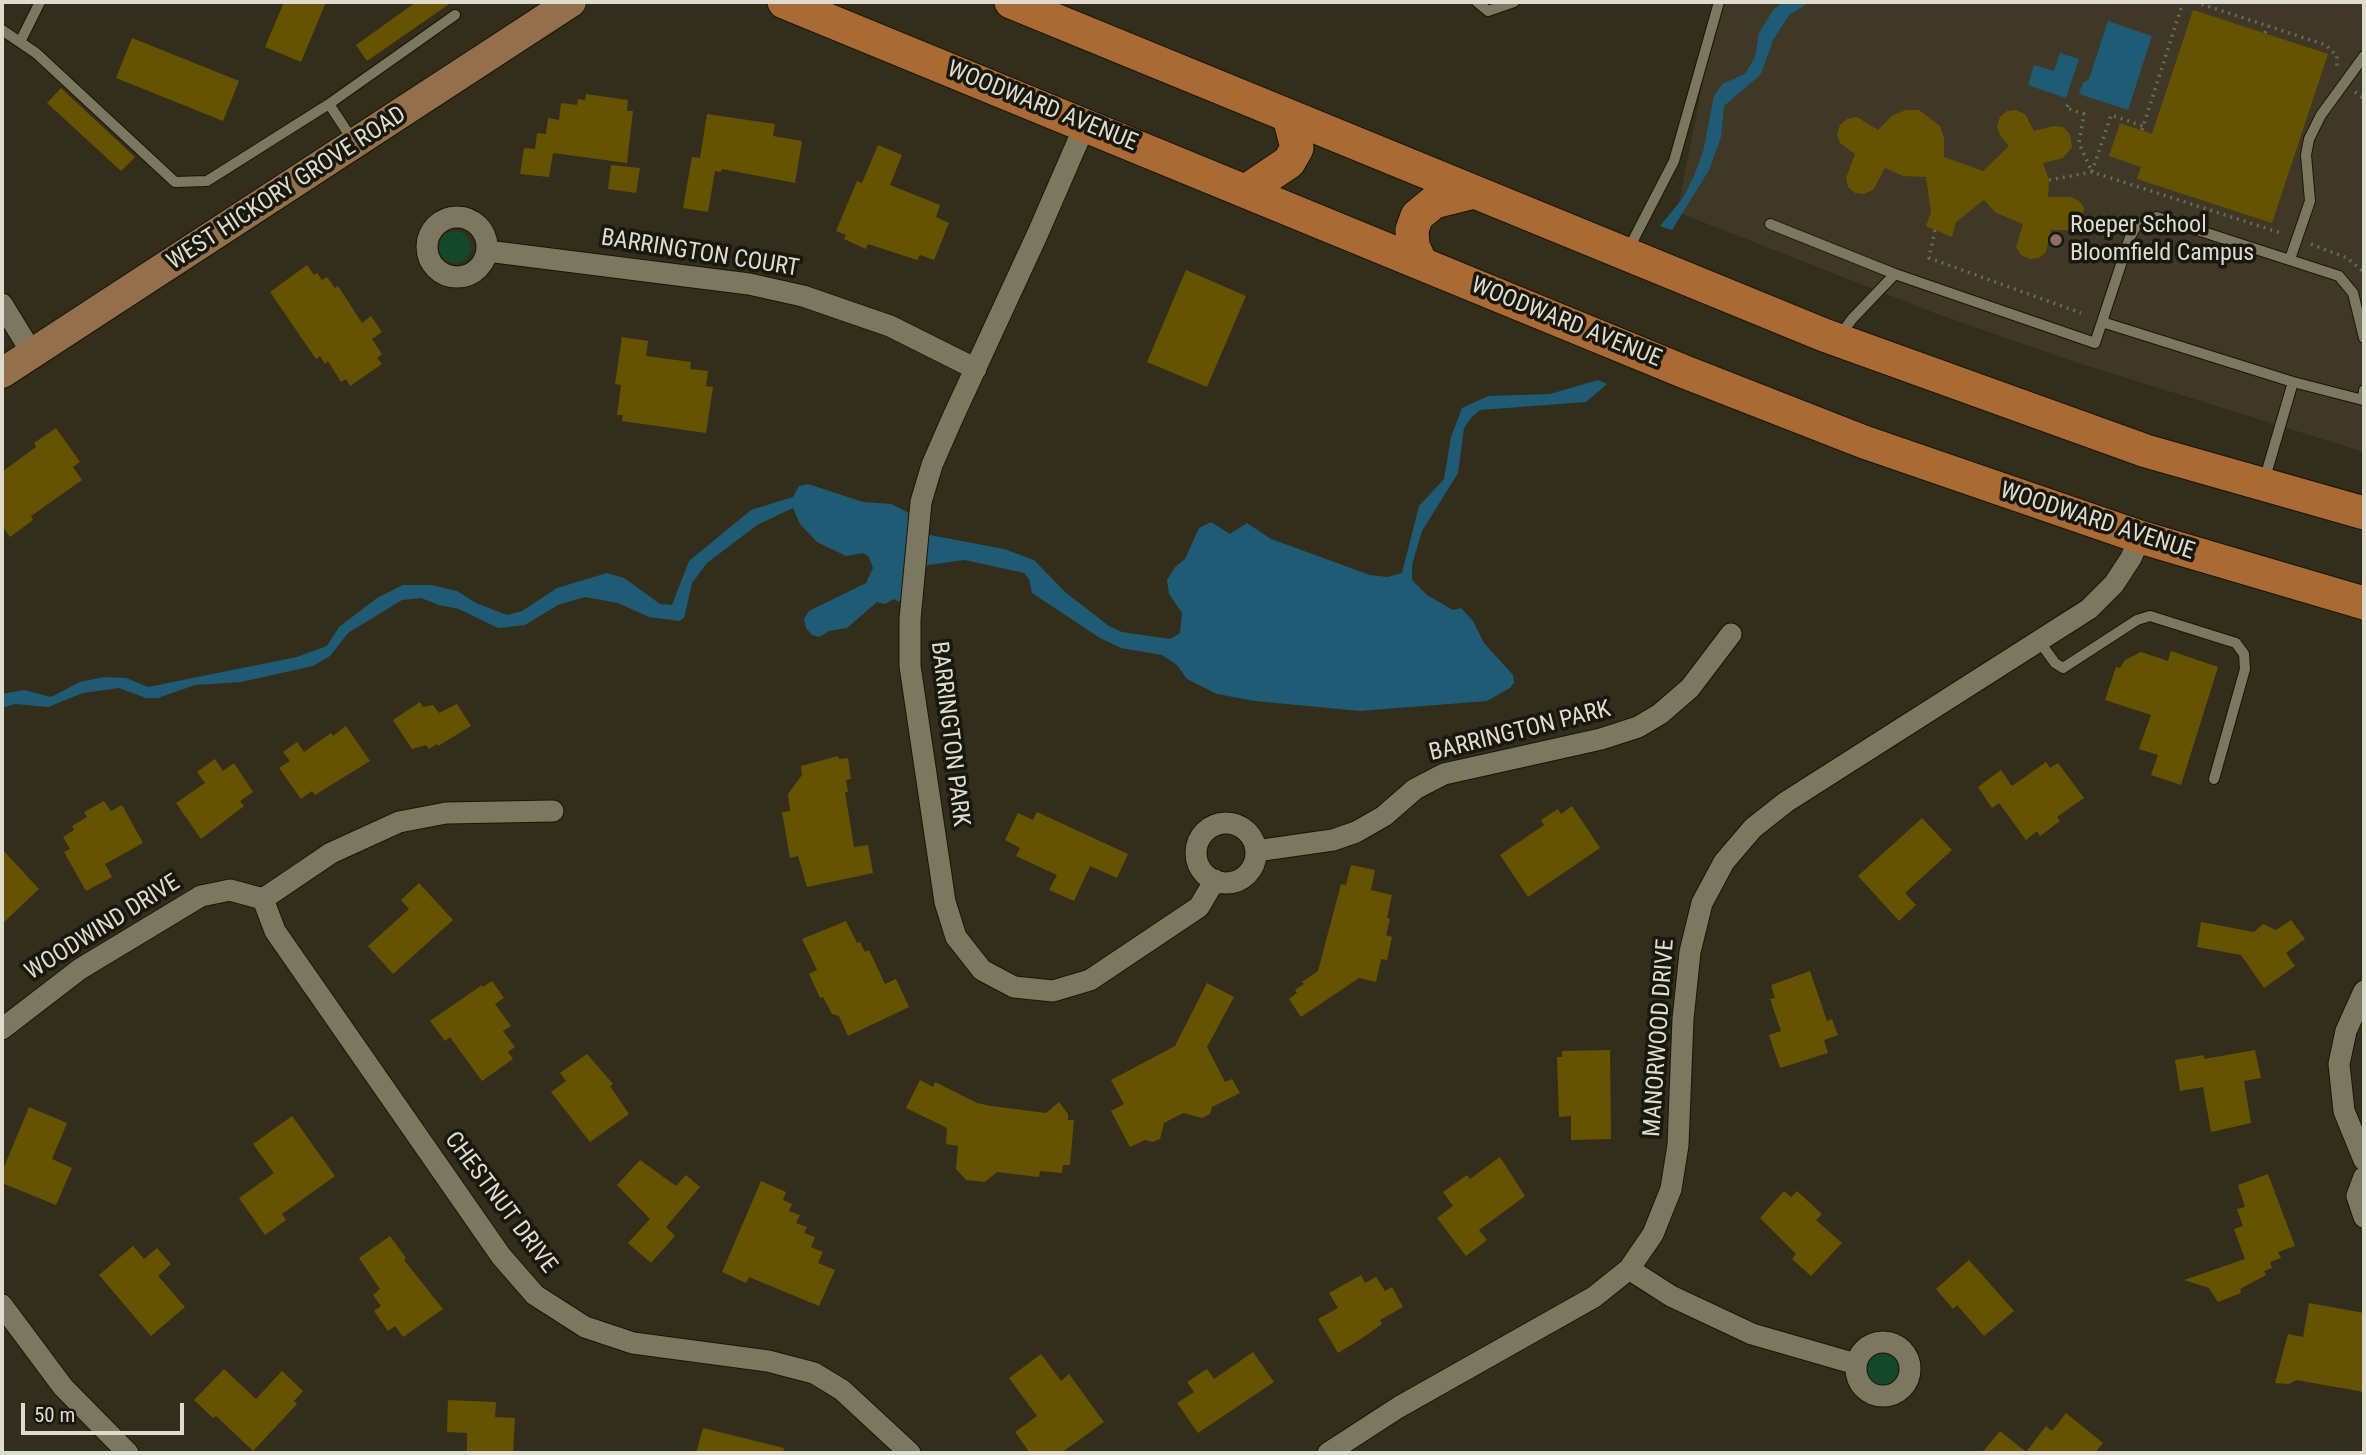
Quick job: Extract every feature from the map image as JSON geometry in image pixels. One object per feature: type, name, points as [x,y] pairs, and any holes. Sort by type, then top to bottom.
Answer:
[{"type":"main road","name":"WOODWARD AVENUE","points":[[784,2],[1864,442],[2140,537],[2364,603]]},
{"type":"main road","points":[[1011,2],[1837,340],[2146,451],[2364,513]]},
{"type":"main road","points":[[1246,191],[1289,162],[1297,148],[1289,117]]},
{"type":"main road","points":[[1421,263],[1413,246],[1412,230],[1417,216],[1434,202],[1474,192]]},
{"type":"street","name":"WEST HICKORY GROVE ROAD","points":[[2,373],[356,145],[571,2]]},
{"type":"street","name":"BARRINGTON PARK","points":[[1085,125],[932,465],[921,502],[910,619],[911,683],[948,919],[960,946],[982,970],[1007,985],[1034,991],[1060,990],[1083,984],[1199,907],[1215,880]]},
{"type":"street","name":"BARRINGTON COURT","points":[[487,251],[776,289],[856,312],[975,369]]},
{"type":"street","points":[[2,304],[32,353]]},
{"type":"street","name":"MANORWOOD DRIVE","points":[[1328,1453],[1399,1407],[1594,1297],[1629,1269],[1653,1234],[1671,1189],[1678,1145],[1683,1019],[1692,944],[1702,903],[1724,862],[1753,828],[1786,802],[2089,609],[2114,584],[2131,558],[2140,537]]},
{"type":"street","name":"BARRINGTON PARK","points":[[1256,851],[1333,840],[1356,832],[1384,816],[1415,789],[1444,774],[1601,739],[1638,727],[1660,714],[1690,688],[1731,634]]},
{"type":"street","points":[[263,899],[331,853],[399,822],[446,813],[553,811]]},
{"type":"street","points":[[1227,823],[1244,828],[1255,842],[1256,851],[1255,860],[1247,874],[1231,882],[1215,880],[1207,875],[1198,860],[1199,842],[1209,828],[1227,823]]},
{"type":"street","name":"WOODWIND DRIVE","points":[[2,1029],[79,969],[201,896],[230,890],[263,899]]},
{"type":"street","name":"CHESTNUT DRIVE","points":[[263,899],[275,932],[501,1256],[535,1295],[585,1327],[633,1343],[768,1361],[814,1373],[842,1390],[910,1453]]},
{"type":"street","points":[[2364,991],[2346,1031],[2339,1082],[2347,1118],[2364,1160]]},
{"type":"street","points":[[2364,1177],[2357,1196],[2364,1217]]},
{"type":"street","points":[[1629,1269],[1671,1296],[1726,1323],[1786,1346],[1856,1364]]},
{"type":"street","points":[[2,1306],[63,1387],[128,1453]]},
{"type":"lane","points":[[20,42],[40,2]]},
{"type":"lane","points":[[1477,2],[1488,11],[1514,2]]},
{"type":"lane","points":[[1626,254],[1644,214],[1674,160],[1719,2]]},
{"type":"lane","points":[[2,30],[36,53],[174,182],[207,180],[329,104],[455,15]]},
{"type":"lane","points":[[2290,260],[2311,201],[2306,155],[2309,139],[2321,115],[2364,57]]},
{"type":"lane","points":[[329,104],[356,145]]},
{"type":"lane","points":[[1770,224],[1895,274],[2095,343],[2130,237],[2137,225],[2146,219],[2167,218],[2346,281],[2353,293],[2364,338]]},
{"type":"lane","points":[[1837,340],[1852,319],[1895,274]]},
{"type":"lane","points":[[2102,322],[2293,382],[2364,396]]},
{"type":"lane","points":[[2263,484],[2293,382]]},
{"type":"lane","points":[[2039,641],[2056,665],[2063,668],[2137,620],[2150,616],[2236,643],[2244,654],[2245,669],[2214,779]]},
{"type":"path","points":[[2092,172],[2111,116],[2143,128],[2183,2]]},
{"type":"path","points":[[2195,2],[2331,49],[2337,56],[2337,67],[2356,93],[2364,99]]},
{"type":"path","points":[[2265,33],[2268,26]]},
{"type":"path","points":[[2356,93],[2364,92]]},
{"type":"path","points":[[2068,105],[2067,108],[2084,114],[2079,143],[2092,172]]},
{"type":"path","points":[[2049,180],[2092,172],[2147,186],[2347,258],[2364,272]]},
{"type":"path","points":[[1935,230],[1928,258],[2081,313]]},
{"type":"shaded area","name":"Roeper School Bloomfield Campus","points":[[1719,2],[2364,2],[2364,452],[2072,361],[1940,315],[1677,212]]},
{"type":"green space","points":[[455,231],[466,236],[471,247],[466,258],[455,263],[444,258],[439,247],[444,236]]},
{"type":"green space","points":[[1883,1353],[1894,1358],[1899,1369],[1894,1380],[1883,1385],[1872,1380],[1867,1369],[1872,1358]]},
{"type":"water","points":[[1784,2],[1810,2],[1789,15],[1773,40],[1761,74],[1724,106],[1721,137],[1709,170],[1672,230],[1660,226],[1683,198],[1694,176],[1703,152],[1714,96],[1722,84],[1745,74],[1755,57],[1759,33],[1773,10]]},
{"type":"water","points":[[2108,21],[2152,36],[2128,110],[2079,94],[2083,83],[2089,79]]},
{"type":"water","points":[[2060,53],[2079,59],[2066,98],[2028,85],[2034,65],[2054,71]]},
{"type":"water","points":[[1598,380],[1607,384],[1586,402],[1480,410],[1464,428],[1458,473],[1422,531],[1412,565],[1412,580],[1427,595],[1453,610],[1461,608],[1473,621],[1484,643],[1513,675],[1514,683],[1510,688],[1487,701],[1360,711],[1255,701],[1217,694],[1187,679],[1177,665],[1162,655],[1121,648],[1100,638],[1032,593],[1029,579],[1024,573],[965,560],[928,565],[917,573],[899,602],[894,599],[885,604],[877,602],[847,628],[829,631],[819,637],[812,635],[806,628],[804,619],[809,611],[866,583],[873,568],[869,557],[863,553],[846,556],[817,542],[800,524],[793,508],[757,525],[707,563],[692,583],[684,618],[679,621],[649,617],[618,603],[585,597],[558,605],[525,625],[498,628],[459,609],[421,598],[402,600],[348,633],[330,656],[313,666],[241,682],[195,685],[158,698],[146,698],[119,688],[83,693],[48,707],[15,704],[2,708],[2,694],[24,690],[51,697],[80,682],[104,677],[126,678],[148,687],[297,657],[327,646],[339,627],[377,598],[403,585],[431,585],[457,591],[476,603],[507,615],[522,611],[557,588],[607,573],[624,578],[660,604],[672,605],[689,561],[751,510],[793,497],[799,486],[808,484],[863,502],[891,504],[915,516],[930,535],[1004,549],[1034,560],[1065,592],[1109,626],[1122,632],[1170,639],[1180,633],[1182,613],[1169,594],[1167,580],[1175,567],[1185,559],[1199,528],[1211,522],[1230,534],[1247,523],[1271,539],[1370,575],[1387,577],[1402,573],[1419,506],[1444,479],[1451,437],[1462,408],[1488,396],[1550,394]]},
{"type":"building","points":[[284,2],[326,2],[301,62],[265,47]]},
{"type":"building","points":[[416,2],[452,2],[367,61],[356,45]]},
{"type":"building","points":[[2193,10],[2328,54],[2272,223],[2137,179],[2141,167],[2109,156],[2120,123],[2152,134]]},
{"type":"building","points":[[132,38],[239,81],[223,121],[116,78]]},
{"type":"building","points":[[61,88],[135,157],[121,171],[47,103]]},
{"type":"building","points":[[586,94],[628,100],[627,111],[633,111],[627,163],[553,153],[549,177],[520,174],[524,148],[535,149],[537,133],[546,134],[548,118],[559,120],[561,103],[577,105],[578,99],[585,100]]},
{"type":"building","points":[[1906,110],[1919,110],[1940,126],[1944,138],[1944,157],[1983,171],[2009,146],[1997,126],[2000,117],[2007,111],[2016,110],[2025,114],[2034,131],[2054,126],[2063,127],[2070,134],[2072,147],[2063,158],[2043,163],[2049,180],[2048,197],[2071,197],[2079,201],[2084,208],[2082,222],[2070,230],[2051,230],[2046,252],[2039,258],[2030,259],[2021,255],[2016,247],[2023,224],[1996,213],[1984,200],[1956,222],[1952,237],[1926,226],[1931,212],[1926,177],[1903,176],[1885,168],[1873,190],[1864,194],[1855,193],[1848,187],[1846,178],[1855,154],[1840,143],[1837,134],[1840,125],[1847,119],[1857,117],[1878,130],[1893,115]]},
{"type":"building","points":[[707,114],[775,124],[773,136],[802,141],[795,183],[722,169],[721,172],[715,171],[708,212],[683,208],[692,157],[700,158]]},
{"type":"building","points":[[878,145],[902,155],[890,185],[940,205],[936,217],[949,223],[934,260],[920,255],[917,260],[868,244],[866,249],[844,239],[846,235],[836,231],[857,181],[862,183]]},
{"type":"building","points":[[611,165],[640,168],[636,193],[608,189]]},
{"type":"building","points":[[307,265],[314,275],[317,273],[322,280],[327,277],[335,288],[338,286],[362,323],[371,316],[382,332],[372,339],[382,354],[377,358],[382,364],[350,386],[346,379],[341,382],[328,361],[325,364],[320,356],[316,359],[270,292]]},
{"type":"building","points":[[1186,270],[1246,296],[1207,387],[1147,362]]},
{"type":"building","points":[[622,337],[648,341],[646,356],[691,362],[690,369],[708,371],[706,386],[713,387],[706,433],[622,421],[623,415],[617,415],[621,385],[615,384]]},
{"type":"building","points":[[56,428],[80,462],[73,467],[82,480],[31,516],[33,520],[10,537],[2,526],[2,472],[36,447],[34,443]]},
{"type":"building","points":[[2171,651],[2218,667],[2181,785],[2151,775],[2158,755],[2139,749],[2151,715],[2105,700],[2116,667],[2120,668],[2125,660],[2141,652],[2168,661]]},
{"type":"building","points":[[420,702],[423,707],[433,705],[439,713],[457,704],[471,726],[438,746],[437,744],[429,749],[426,745],[412,749],[393,720]]},
{"type":"building","points":[[346,726],[370,761],[315,795],[312,791],[301,799],[279,768],[290,761],[283,752],[297,742],[304,752]]},
{"type":"building","points":[[838,756],[839,759],[848,758],[851,779],[846,780],[848,792],[845,792],[854,847],[868,845],[873,873],[807,887],[798,856],[790,858],[782,812],[790,811],[788,794],[802,775],[801,766]]},
{"type":"building","points":[[215,759],[223,771],[234,763],[253,792],[240,801],[244,806],[201,839],[176,803],[205,783],[197,772]]},
{"type":"building","points":[[2046,762],[2050,768],[2058,763],[2084,798],[2057,817],[2060,821],[2040,836],[2037,831],[2026,840],[1999,803],[1992,808],[1978,787],[2001,770],[2012,786]]},
{"type":"building","points":[[104,801],[111,811],[122,805],[143,843],[105,864],[112,877],[86,891],[64,852],[70,849],[63,837],[74,830],[72,826],[87,817],[84,812]]},
{"type":"building","points":[[1572,806],[1600,848],[1528,897],[1500,855],[1544,825],[1541,820],[1558,809],[1561,814]]},
{"type":"building","points":[[1037,812],[1128,854],[1117,878],[1090,866],[1074,901],[1049,890],[1057,875],[1016,856],[1020,848],[1005,840],[1018,813],[1033,820]]},
{"type":"building","points":[[1922,818],[1952,850],[1905,893],[1916,905],[1899,921],[1858,876]]},
{"type":"building","points":[[2,849],[39,889],[2,924]]},
{"type":"building","points":[[1351,865],[1375,870],[1371,890],[1392,895],[1386,935],[1392,937],[1387,960],[1381,959],[1376,982],[1359,978],[1301,1017],[1289,999],[1297,993],[1295,990],[1304,984],[1302,982],[1318,971],[1341,884],[1346,885]]},
{"type":"building","points":[[419,883],[453,920],[393,974],[368,946],[409,909],[401,900]]},
{"type":"building","points":[[2291,920],[2305,939],[2286,953],[2295,966],[2264,988],[2241,955],[2197,947],[2201,922],[2254,932],[2263,924],[2276,930]]},
{"type":"building","points":[[846,921],[857,943],[860,942],[865,952],[869,950],[885,984],[896,979],[909,1007],[848,1036],[839,1016],[832,1014],[823,997],[820,998],[809,974],[817,970],[802,939]]},
{"type":"building","points":[[1810,971],[1827,1021],[1832,1019],[1838,1035],[1824,1040],[1828,1053],[1780,1068],[1769,1035],[1781,1031],[1770,999],[1775,998],[1771,985]]},
{"type":"building","points":[[492,981],[504,998],[495,1004],[511,1026],[503,1031],[515,1047],[508,1052],[513,1059],[482,1081],[450,1037],[445,1041],[430,1021]]},
{"type":"building","points":[[1207,983],[1234,997],[1207,1047],[1225,1082],[1232,1079],[1240,1093],[1212,1107],[1210,1114],[1202,1118],[1183,1113],[1164,1123],[1160,1139],[1153,1142],[1145,1140],[1130,1147],[1111,1111],[1124,1104],[1111,1080],[1175,1046]]},
{"type":"building","points":[[1610,1050],[1611,1139],[1571,1140],[1571,1116],[1559,1117],[1557,1057],[1562,1057],[1562,1051]]},
{"type":"building","points":[[2255,1050],[2261,1078],[2244,1081],[2251,1123],[2211,1132],[2203,1087],[2180,1091],[2175,1060],[2204,1055],[2204,1059]]},
{"type":"building","points":[[587,1054],[613,1084],[610,1086],[629,1114],[590,1142],[551,1092],[566,1081],[560,1073]]},
{"type":"building","points":[[920,1080],[933,1087],[935,1082],[977,1103],[991,1106],[1046,1113],[1059,1102],[1068,1114],[1068,1120],[1074,1120],[1070,1165],[1063,1165],[1062,1173],[1040,1171],[1039,1177],[997,1172],[985,1182],[966,1180],[956,1169],[958,1146],[946,1144],[947,1128],[906,1108]]},
{"type":"building","points":[[29,1107],[67,1123],[52,1159],[72,1168],[56,1205],[2,1183],[2,1172]]},
{"type":"building","points":[[292,1116],[335,1176],[282,1214],[286,1220],[265,1235],[239,1198],[274,1173],[253,1144]]},
{"type":"building","points":[[1500,1157],[1525,1196],[1479,1230],[1487,1240],[1466,1256],[1437,1218],[1453,1206],[1443,1192],[1467,1175],[1470,1179]]},
{"type":"building","points":[[640,1160],[676,1186],[686,1175],[700,1187],[666,1227],[675,1236],[651,1263],[628,1243],[650,1219],[617,1185]]},
{"type":"building","points":[[2268,1174],[2295,1246],[2278,1252],[2281,1258],[2270,1262],[2272,1268],[2264,1271],[2266,1275],[2240,1289],[2241,1293],[2218,1302],[2209,1288],[2184,1280],[2245,1259],[2234,1229],[2243,1226],[2237,1209],[2245,1207],[2238,1185]]},
{"type":"building","points":[[761,1181],[786,1192],[783,1200],[792,1204],[789,1211],[800,1215],[796,1223],[807,1227],[804,1233],[815,1237],[811,1247],[823,1252],[818,1263],[835,1270],[819,1306],[749,1277],[746,1283],[722,1272]]},
{"type":"building","points":[[1784,1191],[1791,1197],[1797,1191],[1822,1214],[1816,1220],[1842,1243],[1811,1276],[1792,1259],[1796,1254],[1760,1218]]},
{"type":"building","points":[[390,1236],[406,1258],[404,1260],[443,1309],[403,1337],[395,1326],[388,1331],[374,1311],[381,1306],[373,1295],[380,1289],[359,1258]]},
{"type":"building","points":[[133,1246],[144,1259],[157,1248],[171,1264],[158,1276],[185,1307],[151,1336],[99,1275]]},
{"type":"building","points":[[1969,1260],[2014,1311],[1984,1336],[1957,1305],[1953,1309],[1936,1289]]},
{"type":"building","points":[[1361,1275],[1365,1283],[1376,1277],[1385,1291],[1392,1287],[1403,1307],[1380,1320],[1382,1324],[1338,1353],[1318,1319],[1338,1308],[1329,1293]]},
{"type":"building","points":[[2309,1303],[2364,1313],[2364,1392],[2296,1380],[2289,1384],[2275,1383],[2288,1334],[2303,1337]]},
{"type":"building","points":[[1253,1352],[1274,1382],[1198,1433],[1177,1403],[1194,1392],[1187,1382],[1207,1369],[1214,1379]]},
{"type":"building","points":[[1041,1354],[1061,1381],[1069,1374],[1104,1422],[1061,1453],[1030,1453],[1015,1432],[1037,1416],[1009,1378]]},
{"type":"building","points":[[224,1369],[256,1399],[282,1371],[303,1391],[294,1401],[297,1404],[253,1451],[216,1416],[213,1418],[194,1400]]},
{"type":"building","points":[[448,1400],[496,1402],[495,1417],[515,1418],[513,1453],[467,1453],[467,1433],[447,1432]]},
{"type":"building","points":[[2066,1413],[2103,1443],[2095,1453],[1982,1453],[2000,1431],[2026,1452],[2046,1426],[2052,1431]]},
{"type":"building","points":[[703,1428],[784,1448],[783,1453],[696,1453]]},
{"type":"place","name":"Roeper School Bloomfield Campus","points":[[2056,240]]}]
